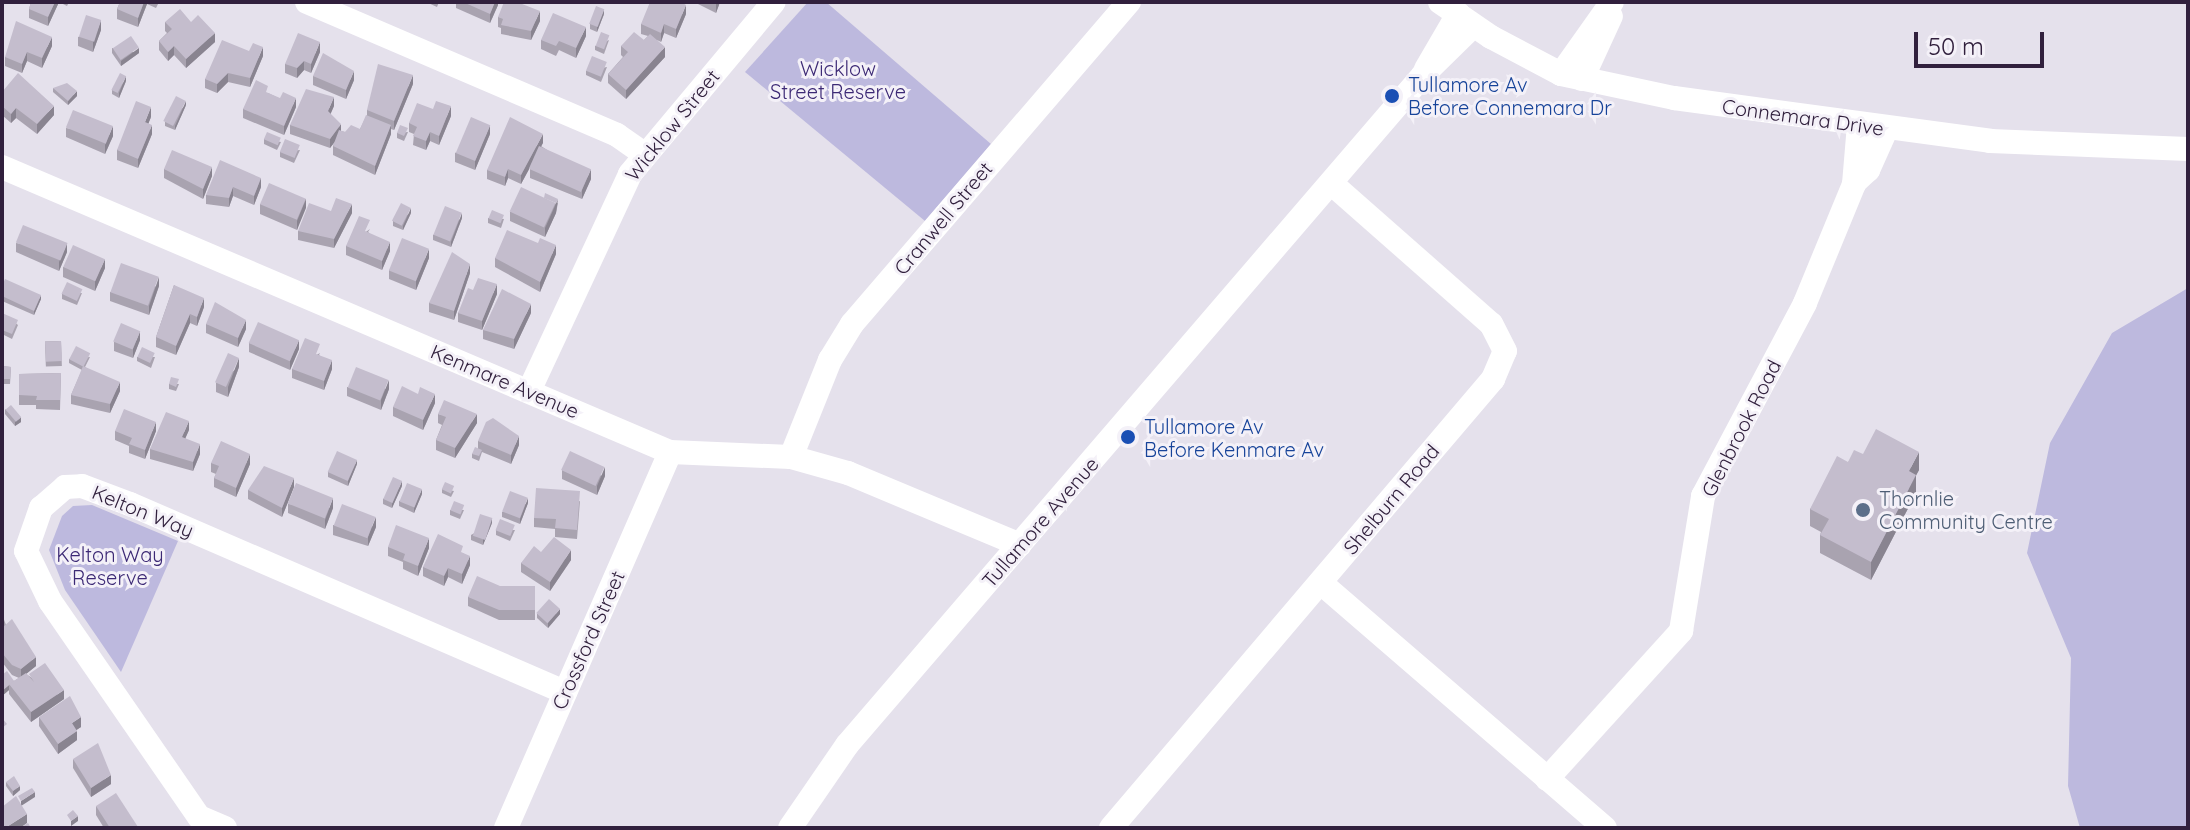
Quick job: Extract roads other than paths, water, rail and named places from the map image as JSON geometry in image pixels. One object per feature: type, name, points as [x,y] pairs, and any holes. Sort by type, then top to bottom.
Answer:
[{"type":"street","points":[[307,2],[617,135],[644,154]]},
{"type":"street","name":"Wicklow Street","points":[[529,391],[612,205],[644,154],[774,2]]},
{"type":"street","name":"Cranwell Street","points":[[791,457],[830,360],[852,324],[1129,2]]},
{"type":"street","points":[[1571,76],[1614,2]]},
{"type":"street","name":"Connemara Drive","points":[[1457,14],[1571,76],[1886,130],[1990,141],[2188,149]]},
{"type":"street","name":"Tullamore Avenue","points":[[790,828],[847,745],[1423,75],[1457,14]]},
{"type":"street","name":"Glenbrook Road","points":[[1547,779],[1681,631],[1703,496],[1805,303],[1854,184],[1859,125]]},
{"type":"street","name":"Glenbrook Road","points":[[1854,184],[1868,170],[1886,130]]},
{"type":"street","name":"Kenmare Avenue","points":[[2,167],[670,452],[791,457],[848,473],[1020,545]]},
{"type":"street","name":"Shelburn Road","points":[[1111,828],[1493,379],[1505,351],[1491,324],[1331,183]]},
{"type":"street","name":"Crossford Street","points":[[506,828],[670,452]]},
{"type":"street","name":"Kelton Way","points":[[225,828],[199,817],[50,601],[26,551],[41,508],[65,487],[82,486],[130,504],[565,692]]},
{"type":"street","points":[[1321,583],[1605,828]]},
{"type":"place","name":"Tullamore Av Before Connemara Dr","points":[[1392,96]]},
{"type":"place","name":"Tullamore Av Before Kenmare Av","points":[[1128,437]]},
{"type":"place","name":"Thornlie Community Centre","points":[[1863,510]]},
{"type":"park label","name":"Wicklow Street Reserve","points":[[838,80]]},
{"type":"park label","name":"Kelton Way Reserve","points":[[110,566]]}]
